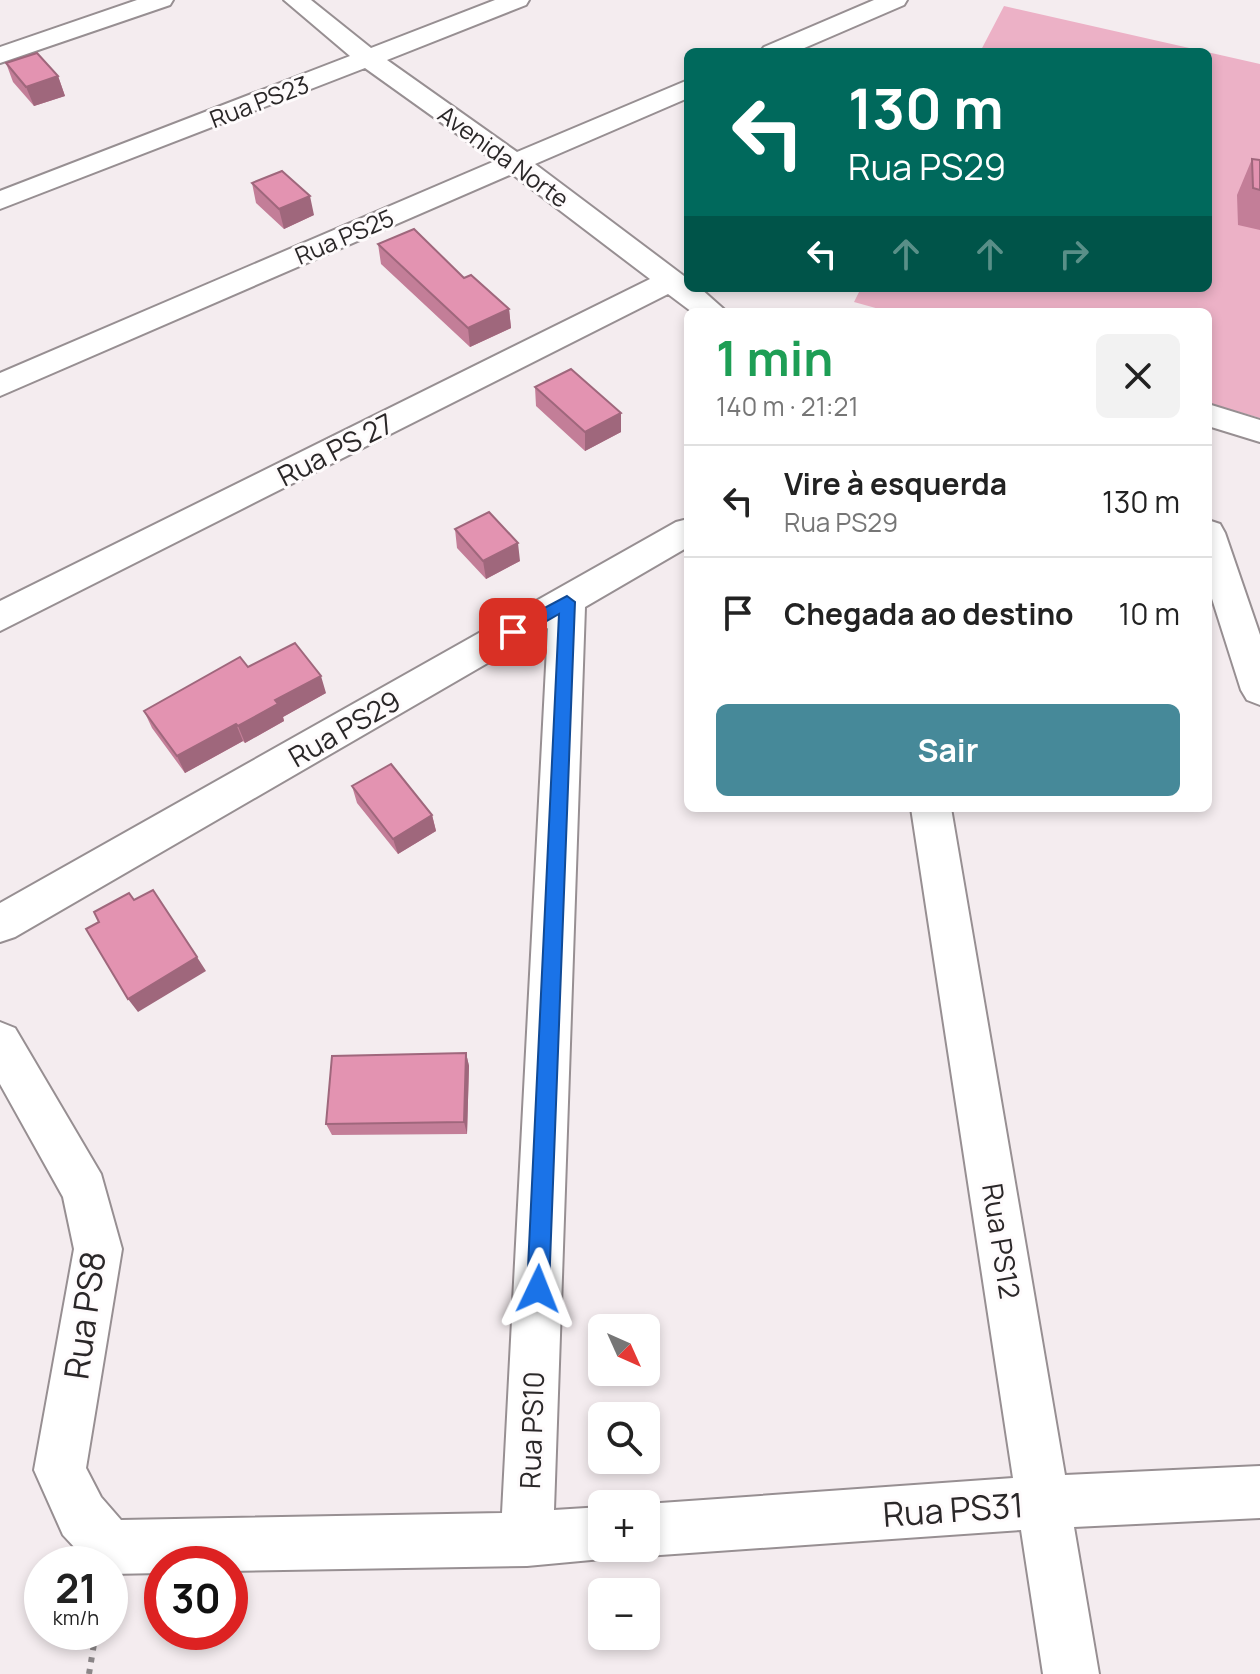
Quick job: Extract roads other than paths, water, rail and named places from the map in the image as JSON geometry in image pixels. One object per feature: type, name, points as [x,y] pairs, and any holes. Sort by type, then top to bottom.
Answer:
[{"type":"street","points":[[0,55],[161,0]]},
{"type":"street","name":"Avenida Norte","points":[[296,0],[368,58],[514,162],[684,291]]},
{"type":"street","name":"Rua PS23","points":[[0,201],[517,0]]},
{"type":"street","points":[[782,48],[895,0]]},
{"type":"street","name":"Rua PS25","points":[[0,385],[684,90]]},
{"type":"street","name":"Rua PS 27","points":[[0,617],[670,281]]},
{"type":"street","name":"Avenida Norte","points":[[685,292],[707,308]]},
{"type":"street","points":[[1212,416],[1260,431]]},
{"type":"street","name":"Rua PS29","points":[[0,924],[684,533]]},
{"type":"street","points":[[1212,545],[1260,690]]},
{"type":"street","name":"Rua PS10","points":[[527,1539],[567,602]]},
{"type":"street","name":"Rua PS12","points":[[932,812],[1071,1674]]},
{"type":"street","name":"Rua PS8","points":[[0,1042],[85,1190],[98,1249],[60,1470],[82,1516],[110,1547],[527,1539]]},
{"type":"street","name":"Rua PS31","points":[[660,1529],[1045,1502],[1260,1492]]},
{"type":"street","points":[[527,1539],[588,1534]]}]
